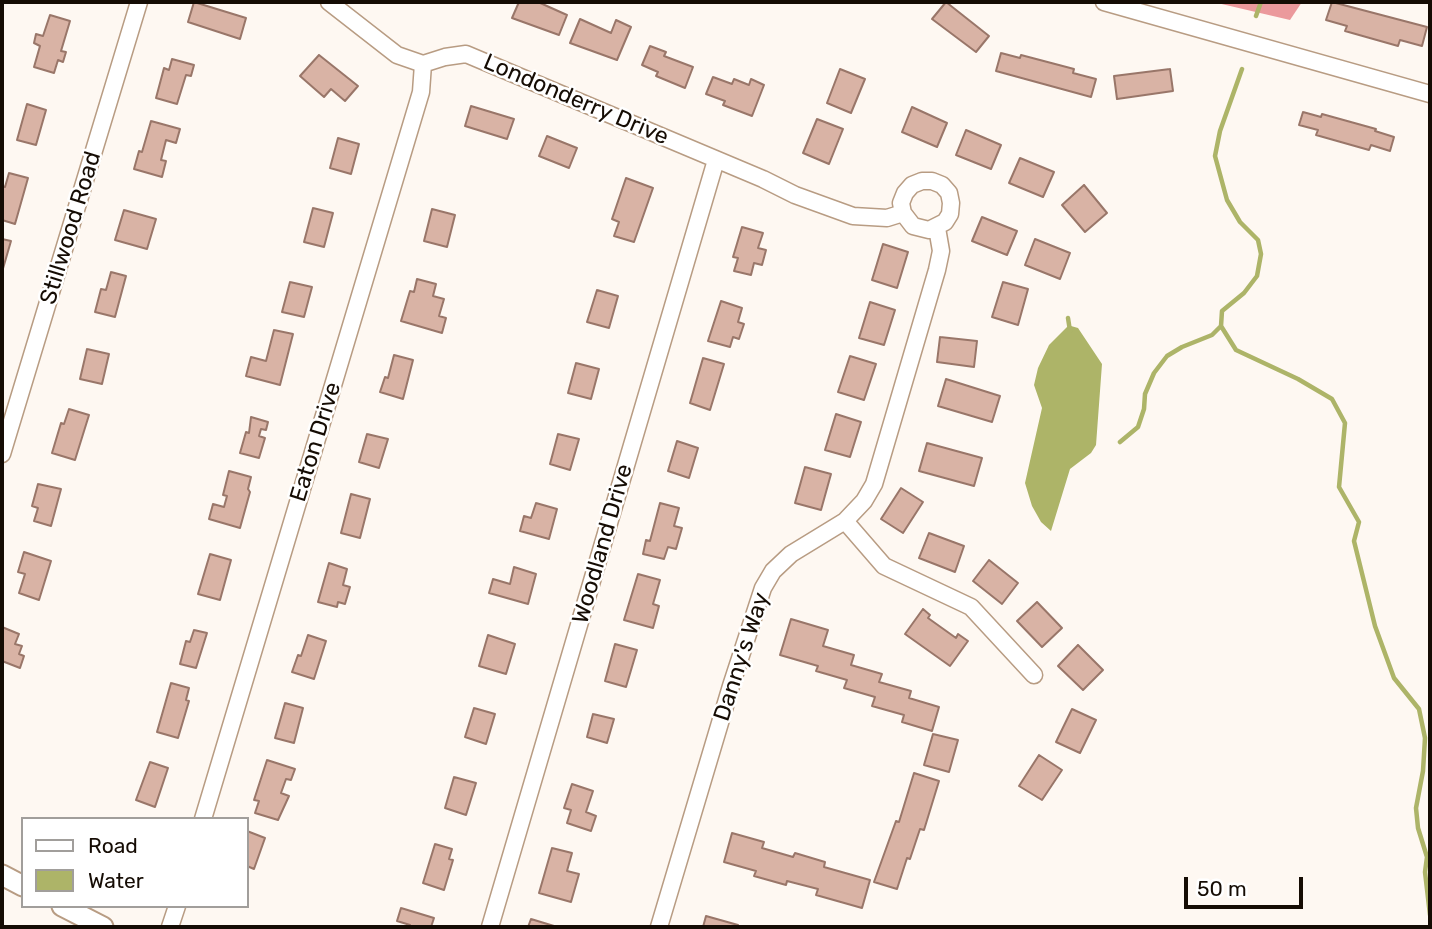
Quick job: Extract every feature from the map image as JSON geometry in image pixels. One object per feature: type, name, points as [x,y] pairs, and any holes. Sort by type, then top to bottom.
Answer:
[{"type":"street","name":"Stillwood Road","points":[[2,454],[139,2]]},
{"type":"street","points":[[329,2],[397,55],[423,64]]},
{"type":"street","points":[[1104,2],[1430,94]]},
{"type":"street","name":"Londonderry Drive","points":[[423,64],[466,54],[716,160]]},
{"type":"street","name":"Eaton Drive","points":[[204,817],[422,92],[423,64]]},
{"type":"street","points":[[716,160],[795,195],[853,216],[887,218],[903,213],[906,221],[920,230],[937,228]]},
{"type":"street","name":"Woodland Drive","points":[[490,927],[716,160]]},
{"type":"street","name":"Danny's Way","points":[[659,927],[731,686],[764,588],[773,571],[791,554],[845,521],[864,501],[874,484],[942,251],[937,228],[950,214],[948,194],[942,186],[932,181],[912,185],[901,203],[903,213]]},
{"type":"street","points":[[845,521],[884,566],[971,607],[1034,675]]},
{"type":"street","points":[[2,875],[21,885]]},
{"type":"street","points":[[66,908],[103,927]]},
{"type":"street","points":[[170,927],[176,908]]},
{"type":"shaded area","points":[[1213,2],[1302,2],[1290,20]]},
{"type":"water","points":[[1071,326],[1078,328],[1102,364],[1096,445],[1091,453],[1070,469],[1051,531],[1041,522],[1032,506],[1025,483],[1042,408],[1034,385],[1038,368],[1049,345]]},
{"type":"building","points":[[194,2],[246,18],[240,39],[188,22]]},
{"type":"building","points":[[519,2],[538,2],[567,15],[559,35],[512,18]]},
{"type":"building","points":[[946,2],[989,36],[976,52],[932,19]]},
{"type":"building","points":[[1332,2],[1427,27],[1422,46],[1400,40],[1398,46],[1345,31],[1347,26],[1326,20]]},
{"type":"building","points":[[50,15],[70,21],[61,51],[66,52],[63,62],[58,60],[54,73],[34,67],[40,46],[34,43],[36,34],[43,36]]},
{"type":"building","points":[[580,19],[611,33],[616,20],[631,27],[617,60],[570,43]]},
{"type":"building","points":[[650,46],[666,52],[664,56],[693,67],[685,88],[656,76],[658,72],[642,65]]},
{"type":"building","points":[[1001,53],[1020,58],[1021,55],[1074,69],[1073,73],[1096,79],[1091,97],[996,71]]},
{"type":"building","points":[[319,55],[358,86],[345,101],[331,89],[324,97],[300,76]]},
{"type":"building","points":[[172,59],[194,65],[191,76],[186,75],[177,104],[156,98],[164,68],[169,70]]},
{"type":"building","points":[[840,69],[865,79],[851,113],[827,103]]},
{"type":"building","points":[[1170,69],[1173,91],[1117,99],[1114,76]]},
{"type":"building","points":[[713,77],[732,84],[734,79],[749,85],[751,79],[764,85],[752,116],[723,105],[725,101],[706,94]]},
{"type":"building","points":[[27,104],[46,110],[36,145],[17,140]]},
{"type":"building","points":[[471,106],[514,119],[507,139],[465,126]]},
{"type":"building","points":[[912,107],[947,123],[937,147],[902,132]]},
{"type":"building","points":[[1303,112],[1321,117],[1322,114],[1376,129],[1375,131],[1394,137],[1390,151],[1371,145],[1369,150],[1316,135],[1318,130],[1299,125]]},
{"type":"building","points":[[817,119],[843,129],[829,164],[803,153]]},
{"type":"building","points":[[151,121],[180,129],[176,143],[166,140],[161,160],[166,161],[162,177],[134,169]]},
{"type":"building","points":[[966,130],[1001,145],[991,169],[956,155]]},
{"type":"building","points":[[547,136],[577,148],[569,168],[539,156]]},
{"type":"building","points":[[338,138],[359,144],[351,174],[330,168]]},
{"type":"building","points":[[1020,158],[1054,172],[1043,197],[1009,183]]},
{"type":"building","points":[[9,173],[28,178],[15,224],[2,220],[2,186],[5,187]]},
{"type":"building","points":[[626,178],[653,188],[634,242],[614,236],[619,222],[612,219]]},
{"type":"building","points":[[1084,185],[1107,213],[1085,232],[1062,205]]},
{"type":"building","points":[[313,208],[333,213],[324,247],[304,242]]},
{"type":"building","points":[[432,209],[455,215],[447,247],[424,241]]},
{"type":"building","points":[[124,210],[156,219],[147,249],[115,240]]},
{"type":"building","points":[[982,217],[1017,231],[1007,255],[972,241]]},
{"type":"building","points":[[742,227],[763,233],[758,248],[766,250],[762,265],[754,263],[751,275],[734,271],[738,258],[733,257]]},
{"type":"building","points":[[2,239],[11,241],[2,272]]},
{"type":"building","points":[[1035,239],[1070,253],[1060,279],[1025,265]]},
{"type":"building","points":[[883,244],[908,252],[897,288],[872,280]]},
{"type":"building","points":[[111,272],[126,276],[115,317],[95,312],[101,289],[106,290]]},
{"type":"building","points":[[417,279],[436,284],[433,296],[444,299],[439,316],[446,318],[442,333],[401,321],[410,291],[414,292]]},
{"type":"building","points":[[290,282],[312,287],[304,317],[282,312]]},
{"type":"building","points":[[1003,282],[1028,289],[1018,325],[992,317]]},
{"type":"building","points":[[597,290],[618,296],[609,328],[587,322]]},
{"type":"building","points":[[721,301],[742,308],[738,322],[744,324],[739,339],[733,337],[730,347],[708,341]]},
{"type":"building","points":[[870,302],[895,310],[884,345],[859,338]]},
{"type":"building","points":[[274,330],[293,334],[280,385],[246,376],[251,357],[266,361]]},
{"type":"building","points":[[940,337],[977,341],[974,367],[937,362]]},
{"type":"building","points":[[87,349],[109,354],[102,384],[80,379]]},
{"type":"building","points":[[394,355],[413,360],[403,399],[380,392],[385,377],[388,378]]},
{"type":"building","points":[[850,356],[876,364],[864,400],[838,392]]},
{"type":"building","points":[[703,358],[724,364],[710,410],[690,403]]},
{"type":"building","points":[[576,363],[599,369],[591,399],[568,393]]},
{"type":"building","points":[[946,379],[1000,396],[992,422],[938,406]]},
{"type":"building","points":[[69,409],[89,415],[75,460],[52,453],[61,423],[64,424]]},
{"type":"building","points":[[836,414],[861,422],[850,457],[825,450]]},
{"type":"building","points":[[251,417],[268,422],[266,430],[261,429],[259,436],[265,438],[259,458],[240,453],[246,432],[249,433]]},
{"type":"building","points":[[367,434],[388,439],[379,468],[359,462]]},
{"type":"building","points":[[558,434],[579,439],[570,470],[550,464]]},
{"type":"building","points":[[677,441],[698,448],[689,478],[668,471]]},
{"type":"building","points":[[927,443],[982,458],[974,486],[919,471]]},
{"type":"building","points":[[805,467],[831,474],[821,510],[795,503]]},
{"type":"building","points":[[229,471],[251,477],[248,489],[250,492],[240,528],[209,519],[213,504],[224,507],[227,496],[223,495]]},
{"type":"building","points":[[38,484],[61,489],[51,526],[34,521],[38,508],[32,506]]},
{"type":"building","points":[[901,488],[923,502],[903,533],[881,519]]},
{"type":"building","points":[[351,494],[370,499],[360,538],[341,533]]},
{"type":"building","points":[[536,503],[557,509],[549,539],[520,531],[524,516],[531,518]]},
{"type":"building","points":[[660,503],[679,508],[674,526],[682,528],[676,549],[668,547],[664,559],[643,554],[646,540],[650,541]]},
{"type":"building","points":[[929,533],[964,546],[955,572],[919,558]]},
{"type":"building","points":[[24,552],[51,561],[39,600],[19,593],[25,574],[18,572]]},
{"type":"building","points":[[210,554],[231,560],[220,600],[198,594]]},
{"type":"building","points":[[989,560],[1018,583],[1002,604],[973,581]]},
{"type":"building","points":[[329,563],[347,569],[343,585],[350,587],[345,604],[338,602],[337,607],[318,602]]},
{"type":"building","points":[[514,567],[536,574],[528,604],[489,593],[493,579],[510,584]]},
{"type":"building","points":[[638,574],[660,580],[653,604],[659,606],[653,628],[624,620]]},
{"type":"building","points":[[1037,602],[1062,628],[1042,647],[1017,621]]},
{"type":"building","points":[[923,609],[930,615],[928,618],[956,638],[958,634],[968,641],[950,666],[905,634]]},
{"type":"building","points":[[791,619],[828,630],[823,646],[854,655],[851,665],[882,674],[879,682],[911,691],[909,698],[939,707],[932,731],[902,722],[904,715],[872,706],[875,697],[844,688],[847,680],[816,671],[818,666],[780,655]]},
{"type":"building","points":[[2,627],[19,634],[15,644],[22,646],[19,654],[24,656],[20,668],[2,661]]},
{"type":"building","points":[[194,630],[207,633],[196,668],[180,664],[186,641],[190,642]]},
{"type":"building","points":[[308,635],[326,641],[314,679],[292,672]]},
{"type":"building","points":[[488,635],[515,644],[506,674],[479,666]]},
{"type":"building","points":[[615,644],[637,650],[626,687],[605,681]]},
{"type":"building","points":[[1078,645],[1103,670],[1083,690],[1058,666]]},
{"type":"building","points":[[171,683],[189,688],[186,700],[189,701],[178,738],[157,732]]},
{"type":"building","points":[[285,703],[303,708],[294,743],[275,738]]},
{"type":"building","points":[[474,708],[495,714],[486,744],[465,737]]},
{"type":"building","points":[[1072,709],[1096,720],[1080,753],[1056,742]]},
{"type":"building","points":[[593,714],[614,719],[607,743],[587,737]]},
{"type":"building","points":[[933,734],[958,740],[949,772],[924,765]]},
{"type":"building","points":[[1039,755],[1062,770],[1042,800],[1019,786]]},
{"type":"building","points":[[267,760],[295,769],[291,780],[286,779],[281,793],[289,796],[278,820],[255,813],[259,801],[254,800]]},
{"type":"building","points":[[150,762],[168,768],[155,807],[136,800]]},
{"type":"building","points":[[914,773],[939,781],[924,830],[920,829],[897,889],[874,882],[896,821],[899,822]]},
{"type":"building","points":[[454,777],[476,783],[466,815],[445,808]]},
{"type":"building","points":[[572,784],[593,791],[586,812],[596,816],[591,831],[567,823],[571,810],[564,808]]},
{"type":"building","points":[[248,831],[265,838],[254,869],[248,866]]},
{"type":"building","points":[[732,833],[764,842],[762,848],[793,857],[795,853],[825,862],[824,867],[870,880],[862,908],[816,895],[818,889],[787,881],[786,885],[754,876],[756,871],[724,862]]},
{"type":"building","points":[[435,844],[452,849],[449,859],[453,860],[444,890],[423,883]]},
{"type":"building","points":[[552,848],[572,853],[567,871],[579,874],[571,902],[539,893]]},
{"type":"building","points":[[401,908],[434,918],[431,927],[410,927],[397,921]]},
{"type":"building","points":[[706,916],[738,925],[738,927],[703,927]]},
{"type":"building","points":[[531,919],[554,926],[528,927]]},
{"type":"waterway","points":[[1256,16],[1261,2]]},
{"type":"waterway","points":[[1242,69],[1220,131],[1215,156],[1227,200],[1240,222],[1258,240],[1261,254],[1257,276],[1244,293],[1222,311],[1221,326],[1236,350],[1298,379],[1332,399],[1345,423],[1339,487],[1359,522],[1354,541],[1375,626],[1394,678],[1419,709],[1425,738],[1423,771],[1416,808],[1418,828],[1427,857],[1425,872],[1430,915]]},
{"type":"waterway","points":[[1068,318],[1070,331]]},
{"type":"waterway","points":[[1120,442],[1138,427],[1144,409],[1145,394],[1154,373],[1167,356],[1212,335],[1221,326]]}]
